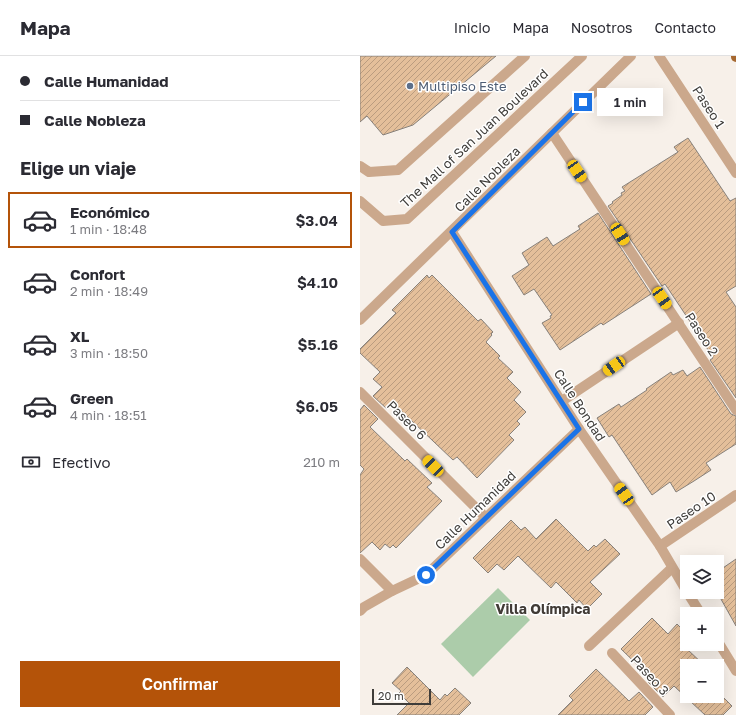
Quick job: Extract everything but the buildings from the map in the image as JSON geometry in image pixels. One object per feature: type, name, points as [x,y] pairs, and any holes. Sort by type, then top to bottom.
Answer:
[{"type":"street","name":"The Mall of San Juan Boulevard","points":[[360,166],[369,172],[398,170],[525,56]]},
{"type":"street","name":"The Mall of San Juan Boulevard","points":[[360,201],[383,221],[407,219],[582,56]]},
{"type":"street","name":"Calle Nobleza","points":[[360,320],[631,56]]},
{"type":"street","name":"Paseo 1","points":[[659,56],[736,173]]},
{"type":"street","name":"Paseo 2","points":[[552,133],[736,410]]},
{"type":"street","name":"Calle Bondad","points":[[452,232],[579,429],[660,546],[680,581]]},
{"type":"street","points":[[562,401],[679,323]]},
{"type":"street","name":"Paseo 6","points":[[360,392],[486,518]]},
{"type":"street","name":"Calle Humanidad","points":[[360,611],[364,607],[392,591],[426,575],[579,429]]},
{"type":"street","name":"Paseo 10","points":[[660,546],[736,496]]},
{"type":"street","points":[[360,559],[392,591]]},
{"type":"street","points":[[589,646],[672,568]]},
{"type":"street","points":[[724,651],[736,670]]},
{"type":"street","name":"Paseo 3","points":[[612,653],[670,715]]},
{"type":"green space","points":[[498,588],[530,620],[473,677],[441,644]]},
{"type":"place","name":"Multipiso Este","points":[[410,86]]},
{"type":"district","name":"Villa Olímpica","points":[[543,609]]},
{"type":"route","points":[[426,575],[579,429],[452,232],[583,102]]}]
